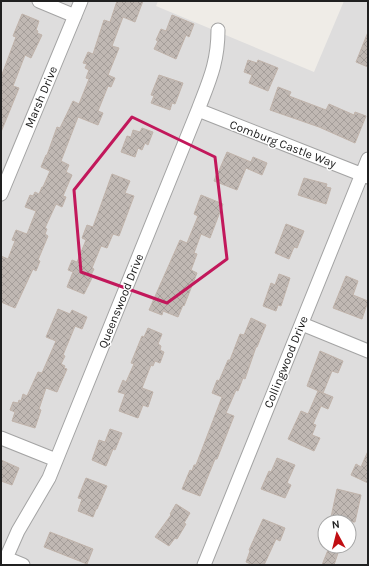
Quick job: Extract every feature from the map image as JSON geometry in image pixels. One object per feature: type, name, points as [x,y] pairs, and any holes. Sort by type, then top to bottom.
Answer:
[{"type":"street","points":[[39,1],[75,16]]},
{"type":"street","name":"Marsh Drive","points":[[1,194],[81,1]]},
{"type":"street","name":"Queenswood Drive","points":[[5,562],[18,531],[49,478],[198,110],[213,72],[217,55],[218,30]]},
{"type":"street","name":"Comburg Castle Way","points":[[198,110],[365,176]]},
{"type":"street","name":"Collingwood Drive","points":[[204,565],[302,324],[365,176],[368,159]]},
{"type":"street","points":[[302,324],[368,351]]},
{"type":"street","points":[[1,438],[56,460]]},
{"type":"street","points":[[5,562],[23,565]]},
{"type":"highlighted area","points":[[132,117],[215,157],[227,259],[167,303],[81,272],[74,190]]},
{"type":"shaded area","points":[[1,1],[158,1],[156,6],[314,72],[344,1],[368,1],[368,565],[1,565]]},
{"type":"building","points":[[117,1],[143,1],[135,22],[123,17],[112,46],[119,48],[108,75],[115,78],[111,87],[108,86],[98,111],[103,113],[98,125],[78,117],[61,161],[69,165],[66,172],[72,175],[63,196],[66,197],[62,207],[56,204],[45,228],[47,229],[45,234],[48,236],[38,260],[40,261],[36,271],[33,269],[15,308],[1,302],[1,256],[8,259],[15,241],[12,240],[16,230],[27,234],[36,211],[25,207],[30,195],[33,196],[35,192],[39,194],[43,187],[50,171],[41,167],[57,127],[60,128],[73,101],[79,104],[89,79],[86,78],[89,70],[85,68],[87,64],[83,63],[88,52],[93,54],[104,20],[110,22]]},
{"type":"building","points":[[22,14],[39,21],[36,30],[38,31],[37,33],[42,35],[31,58],[25,55],[13,86],[19,88],[1,132],[1,77],[16,37],[13,36]]},
{"type":"building","points":[[172,15],[194,24],[189,37],[186,35],[176,59],[154,49],[161,29],[166,31]]},
{"type":"building","points":[[368,32],[368,67],[356,62]]},
{"type":"building","points":[[248,60],[257,63],[258,60],[278,68],[268,91],[249,83],[252,75],[244,72]]},
{"type":"building","points":[[159,75],[183,83],[175,104],[172,103],[170,110],[151,103],[154,96],[151,95]]},
{"type":"building","points":[[278,87],[291,92],[289,96],[326,110],[329,104],[354,115],[355,112],[366,116],[355,143],[319,127],[270,110]]},
{"type":"building","points":[[142,128],[153,132],[148,145],[145,143],[142,150],[138,148],[135,157],[121,152],[127,136],[131,137],[133,130],[140,132]]},
{"type":"building","points":[[227,152],[251,162],[253,157],[267,163],[262,175],[246,168],[237,190],[214,181]]},
{"type":"building","points":[[112,174],[130,181],[125,193],[134,196],[119,236],[113,234],[107,248],[101,246],[92,268],[94,269],[91,275],[93,276],[84,294],[67,287],[73,272],[68,270],[72,260],[77,262],[86,240],[82,238],[87,225],[93,227]]},
{"type":"building","points":[[304,178],[327,184],[326,187],[331,188],[326,204],[298,195]]},
{"type":"building","points":[[201,195],[223,204],[210,238],[201,234],[194,253],[197,254],[191,270],[197,273],[184,306],[183,305],[178,317],[163,311],[162,315],[149,310],[180,240],[187,243],[198,216],[194,214]]},
{"type":"building","points":[[286,224],[304,231],[297,248],[294,247],[289,259],[275,253]]},
{"type":"building","points":[[279,274],[290,278],[281,306],[278,305],[276,311],[263,306],[271,283],[275,285]]},
{"type":"building","points":[[346,276],[358,281],[353,295],[368,301],[362,319],[333,308]]},
{"type":"building","points":[[58,309],[70,314],[72,310],[87,317],[82,329],[75,326],[63,355],[65,356],[61,364],[67,369],[57,392],[46,388],[35,428],[12,421],[15,412],[10,410],[13,402],[18,403],[19,400],[21,401],[23,394],[27,396],[38,372],[42,373],[56,341],[46,337]]},
{"type":"building","points":[[251,318],[266,325],[256,347],[245,379],[243,378],[238,391],[236,390],[226,413],[234,416],[200,496],[182,489],[190,470],[192,471],[194,465],[196,465],[222,397],[212,393],[217,380],[219,381],[228,360],[230,360],[240,334],[244,335]]},
{"type":"building","points":[[148,328],[162,334],[158,344],[161,346],[160,350],[164,352],[160,363],[155,361],[153,366],[151,365],[142,388],[153,392],[148,407],[143,405],[138,418],[119,411],[125,394],[118,392],[123,380],[126,382],[134,364],[131,363],[142,336],[144,337]]},
{"type":"building","points":[[320,351],[343,361],[338,373],[332,371],[323,393],[307,386]]},
{"type":"building","points":[[318,391],[333,397],[328,409],[321,406],[313,424],[316,425],[312,435],[320,438],[314,451],[288,439],[301,411],[308,414]]},
{"type":"building","points":[[110,429],[122,433],[106,466],[92,460],[99,440],[105,442]]},
{"type":"building","points":[[368,451],[368,483],[351,475],[356,464],[361,467]]},
{"type":"building","points":[[277,458],[295,465],[287,483],[291,485],[285,498],[261,489]]},
{"type":"building","points":[[1,460],[19,468],[12,485],[1,481]]},
{"type":"building","points":[[86,478],[107,486],[93,517],[78,511],[82,499],[78,498]]},
{"type":"building","points":[[337,489],[361,495],[357,514],[332,514]]},
{"type":"building","points":[[176,504],[190,513],[184,523],[186,524],[177,539],[175,538],[169,546],[155,537],[171,515],[170,514]]},
{"type":"building","points":[[263,519],[285,528],[280,541],[276,539],[264,565],[253,565],[246,562],[250,551],[249,550]]},
{"type":"building","points":[[50,532],[93,549],[87,564],[44,547]]},
{"type":"building","points":[[326,554],[338,554],[334,565],[322,565]]}]
